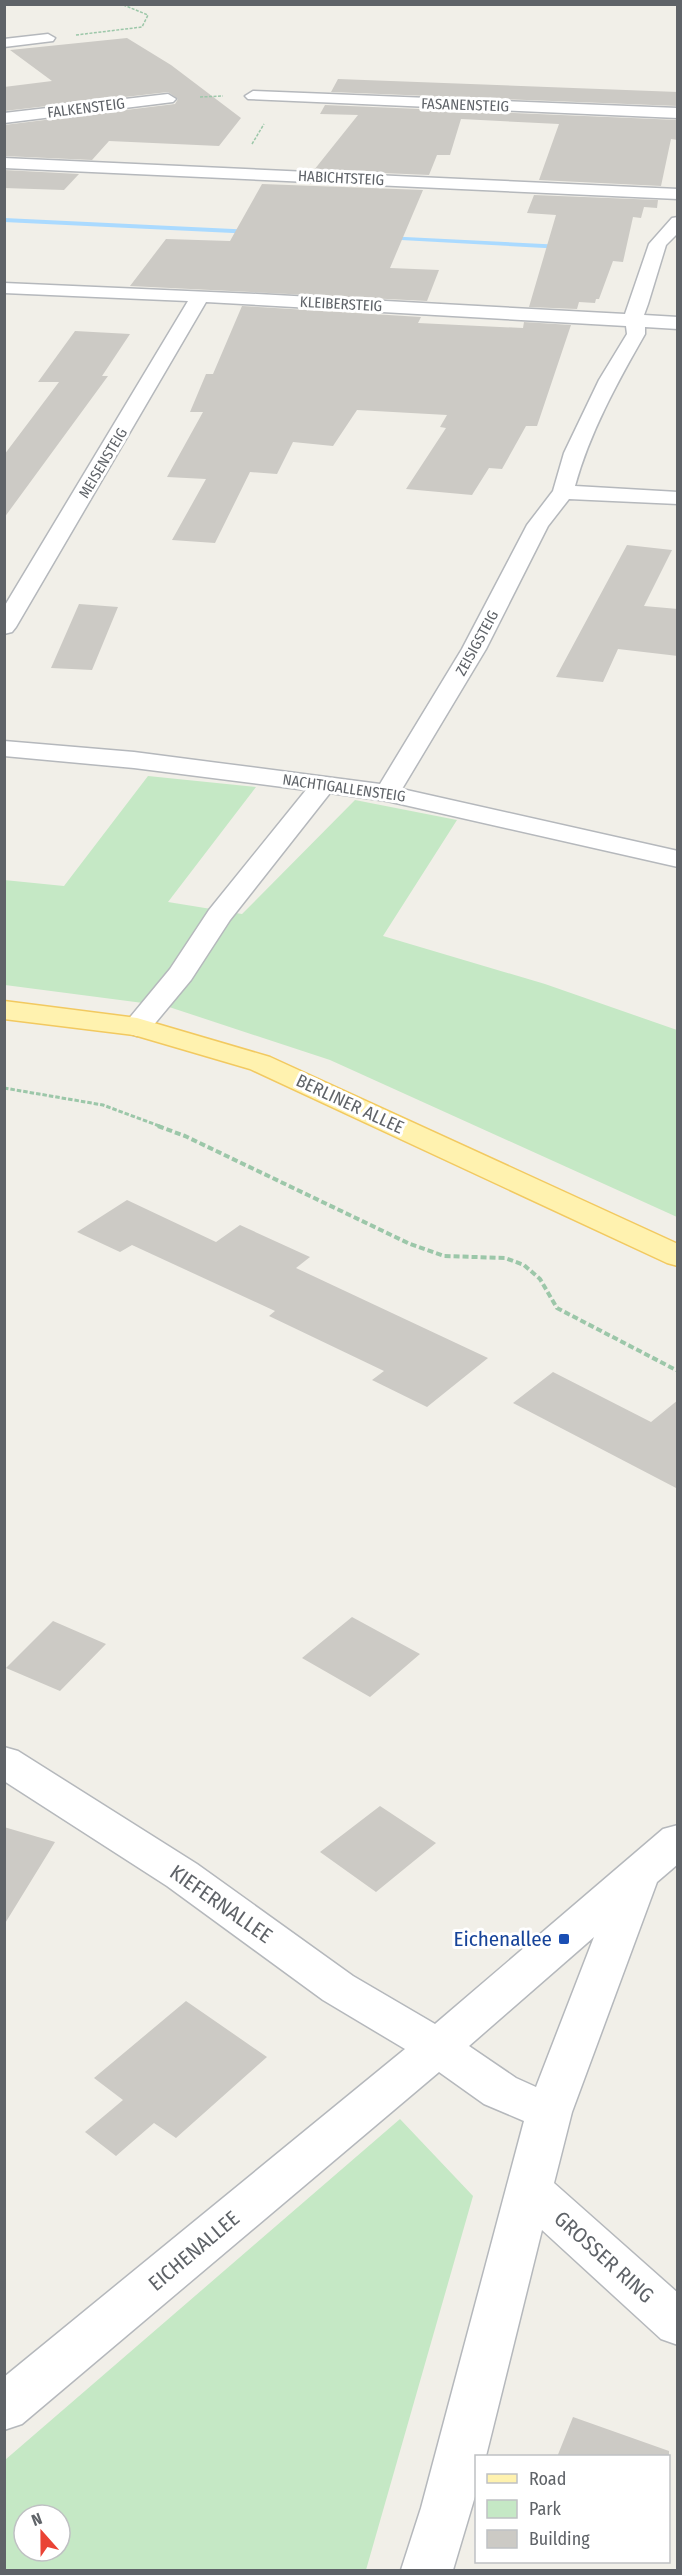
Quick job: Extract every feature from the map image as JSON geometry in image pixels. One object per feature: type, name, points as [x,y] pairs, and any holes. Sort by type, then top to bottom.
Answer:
[{"type":"main road","name":"BERLINER ALLEE","points":[[4,1010],[137,1027],[260,1062],[678,1256]]},
{"type":"street","points":[[4,43],[48,38]]},
{"type":"street","name":"FASANENSTEIG","points":[[254,96],[678,113]]},
{"type":"street","name":"FALKENSTEIG","points":[[4,117],[168,99]]},
{"type":"street","name":"HABICHTSTEIG","points":[[4,163],[678,194]]},
{"type":"street","name":"ZEISIGSTEIG","points":[[387,793],[474,649],[538,525],[563,492],[574,453],[609,380],[636,333],[634,312],[639,304],[658,244],[678,222]]},
{"type":"street","name":"KLEIBERSTEIG","points":[[4,288],[257,299],[678,323]]},
{"type":"street","name":"MEISENSTEIG","points":[[4,627],[108,456],[199,298]]},
{"type":"street","points":[[563,492],[678,498]]},
{"type":"street","name":"NACHTIGALLENSTEIG","points":[[4,748],[134,760],[387,793],[648,850],[678,859]]},
{"type":"street","points":[[137,1027],[181,974],[219,916],[323,785]]},
{"type":"street","points":[[648,850],[678,836]]},
{"type":"street","name":"KIEFERNALLEE","points":[[4,1761],[182,1875],[338,1988],[438,2047]]},
{"type":"street","name":"EICHENALLEE","points":[[4,2409],[438,2047],[678,1840]]},
{"type":"street","name":"EICHENALLEE","points":[[427,2571],[447,2508],[549,2112],[639,1873]]},
{"type":"street","points":[[438,2047],[500,2091],[549,2112]]},
{"type":"street","name":"GROSSER RING","points":[[530,2190],[678,2324]]},
{"type":"path","points":[[48,38],[142,27],[142,21],[148,15],[121,4]]},
{"type":"path","points":[[168,99],[254,96]]},
{"type":"path","points":[[4,1088],[103,1105],[185,1136],[421,1248],[444,1256],[506,1258],[524,1265],[540,1280],[557,1308],[678,1371]]},
{"type":"green space","points":[[148,776],[256,787],[168,902],[242,914],[355,800],[457,820],[383,936],[545,984],[677,1030],[677,1217],[330,1060],[166,1006],[5,985],[4,880],[64,886]]},
{"type":"green space","points":[[400,2119],[473,2196],[366,2570],[5,2570],[5,2460]]},
{"type":"building","points":[[127,38],[171,65],[241,118],[219,146],[109,141],[92,160],[4,156],[4,125],[175,104],[178,99],[168,92],[4,111],[4,87],[52,81],[10,50]]},
{"type":"building","points":[[338,79],[678,92],[678,106],[331,92]]},
{"type":"building","points":[[325,105],[678,120],[678,140],[671,139],[661,186],[539,180],[559,124],[461,119],[450,155],[437,155],[429,175],[314,170],[358,115],[320,114]]},
{"type":"building","points":[[4,170],[79,174],[64,190],[4,188]]},
{"type":"building","points":[[262,184],[423,190],[390,268],[439,270],[427,301],[130,286],[166,239],[230,241]]},
{"type":"building","points":[[534,195],[658,200],[657,208],[644,207],[641,218],[633,217],[623,262],[613,261],[599,299],[596,299],[595,303],[579,302],[577,309],[529,307],[556,215],[527,213]]},
{"type":"building","points":[[242,306],[421,317],[418,323],[523,328],[524,322],[571,325],[537,426],[526,426],[502,469],[489,468],[472,495],[406,489],[446,428],[440,427],[447,415],[357,410],[333,446],[293,442],[277,474],[250,472],[215,543],[172,540],[206,479],[167,477],[203,412],[190,412],[206,374],[213,374]]},
{"type":"building","points":[[75,331],[130,334],[102,376],[108,376],[4,518],[4,455],[59,382],[38,382]]},
{"type":"building","points":[[627,545],[672,550],[644,606],[678,609],[678,656],[618,649],[603,682],[556,677]]},
{"type":"building","points":[[79,604],[118,607],[92,670],[51,668]]},
{"type":"building","points":[[127,1200],[216,1242],[240,1225],[310,1257],[296,1268],[488,1358],[427,1407],[372,1380],[384,1371],[269,1316],[275,1311],[132,1245],[120,1252],[77,1232]]},
{"type":"building","points":[[553,1372],[651,1422],[678,1400],[678,1489],[513,1403]]},
{"type":"building","points":[[352,1617],[420,1654],[370,1697],[302,1658]]},
{"type":"building","points":[[53,1621],[106,1644],[60,1691],[6,1668]]},
{"type":"building","points":[[380,1806],[436,1843],[376,1892],[320,1852]]},
{"type":"building","points":[[4,1827],[55,1842],[4,1925]]},
{"type":"building","points":[[186,2001],[267,2057],[176,2138],[154,2123],[116,2156],[85,2132],[123,2100],[94,2078]]},
{"type":"building","points":[[573,2417],[669,2451],[669,2455],[558,2455]]},
{"type":"waterway","points":[[4,220],[254,232]]},
{"type":"waterway","points":[[385,238],[563,247]]},
{"type":"place","name":"Eichenallee","points":[[564,1939]]}]
